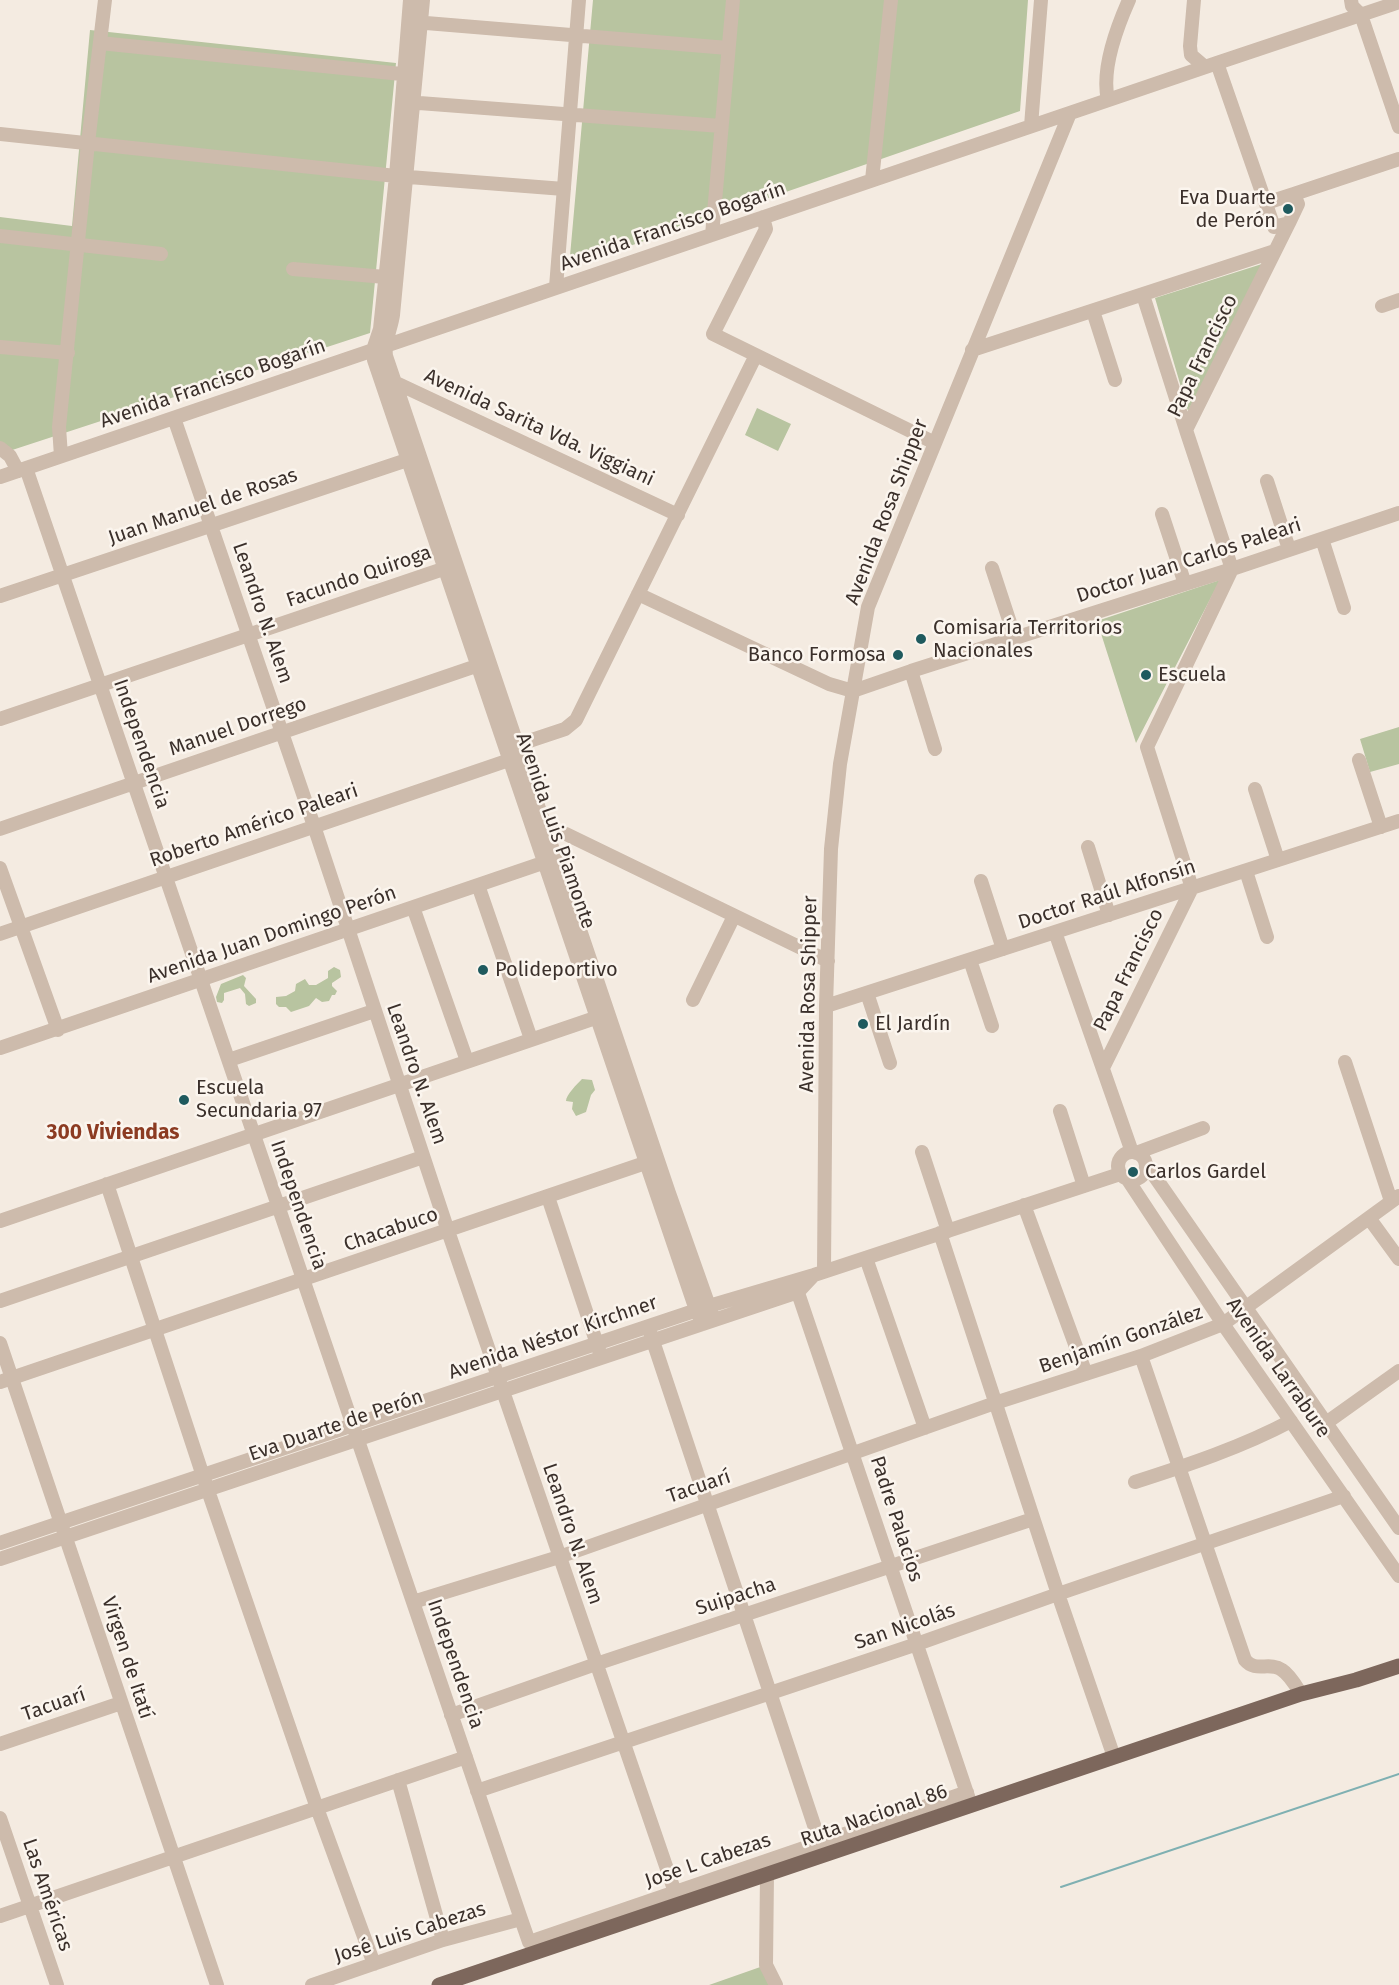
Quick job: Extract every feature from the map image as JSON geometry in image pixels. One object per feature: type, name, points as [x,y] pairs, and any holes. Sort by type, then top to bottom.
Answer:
[{"type":"main road","name":"Ruta Nacional 86","points":[[1324,1688],[1353,1673],[1399,1656]]},
{"type":"main road","name":"Ruta Nacional 86","points":[[439,1985],[533,1947],[676,1898],[767,1874],[822,1849],[969,1799],[1114,1757],[1301,1694],[1399,1666]]},
{"type":"street","points":[[61,456],[59,427],[105,0]]},
{"type":"street","points":[[410,0],[415,22]]},
{"type":"street","points":[[379,348],[390,331],[393,315],[401,176],[415,22],[423,0]]},
{"type":"street","points":[[556,288],[579,0]]},
{"type":"street","points":[[712,235],[733,0]]},
{"type":"street","points":[[872,180],[891,0]]},
{"type":"street","points":[[1031,126],[1041,0]]},
{"type":"street","points":[[1108,99],[1106,91],[1108,67],[1129,0]]},
{"type":"street","points":[[972,350],[1143,296],[1277,246],[1274,227],[1266,203],[1211,64],[1191,55],[1194,0]]},
{"type":"street","points":[[1351,0],[1352,6],[1361,15],[1399,126]]},
{"type":"street","name":"Avenida Francisco Bogarín","points":[[0,477],[1399,2]]},
{"type":"street","points":[[415,22],[728,48]]},
{"type":"street","points":[[100,43],[410,75]]},
{"type":"street","points":[[408,102],[721,126]]},
{"type":"street","name":"Avenida Rosa Shipper","points":[[819,1273],[831,849],[837,788],[870,600],[1070,113]]},
{"type":"street","points":[[0,134],[401,176],[564,189]]},
{"type":"street","points":[[1266,203],[1399,159]]},
{"type":"street","points":[[379,348],[385,277],[401,176]]},
{"type":"street","name":"Papa Francisco","points":[[1232,569],[1186,430],[1298,204],[1294,194]]},
{"type":"street","points":[[763,217],[766,229],[713,334],[934,443]]},
{"type":"street","points":[[1274,227],[1289,223]]},
{"type":"street","points":[[0,236],[161,254]]},
{"type":"street","points":[[293,269],[385,277]]},
{"type":"street","points":[[1143,296],[1186,430]]},
{"type":"street","points":[[1382,306],[1399,300]]},
{"type":"street","points":[[1093,311],[1115,380]]},
{"type":"street","points":[[0,347],[68,353]]},
{"type":"street","name":"Avenida Luis Piamonte","points":[[379,348],[374,360],[388,381],[652,1161],[709,1322]]},
{"type":"street","name":"Roberto Américo Paleari","points":[[0,934],[314,826],[514,752],[565,729],[576,720],[756,356]]},
{"type":"street","name":"Avenida Sarita Vda. Viggiani","points":[[388,381],[678,515]]},
{"type":"street","name":"Leandro N. Alem","points":[[174,418],[676,1898]]},
{"type":"street","name":"Independencia","points":[[0,448],[22,469],[62,575],[202,979],[477,1791],[521,1919],[533,1947]]},
{"type":"street","name":"Juan Manuel de Rosas","points":[[0,596],[414,458]]},
{"type":"street","points":[[1267,481],[1289,549]]},
{"type":"street","name":"Doctor Juan Carlos Paleari","points":[[853,691],[1399,513]]},
{"type":"street","points":[[1162,514],[1185,584]]},
{"type":"street","points":[[1322,539],[1344,608]]},
{"type":"street","name":"Facundo Quiroga","points":[[0,719],[451,567]]},
{"type":"street","points":[[992,568],[1015,638]]},
{"type":"street","points":[[1192,888],[1147,747],[1232,569]]},
{"type":"street","points":[[638,594],[829,684],[853,691]]},
{"type":"street","name":"Manuel Dorrego","points":[[0,829],[484,664]]},
{"type":"street","points":[[911,671],[935,749]]},
{"type":"street","points":[[1359,760],[1381,827]]},
{"type":"street","points":[[1255,789],[1278,860]]},
{"type":"street","name":"Doctor Raúl Alfonsín","points":[[826,1006],[1399,821]]},
{"type":"street","points":[[541,834],[566,834],[828,961]]},
{"type":"street","points":[[1088,847],[1109,915]]},
{"type":"street","name":"Avenida Juan Domingo Perón","points":[[0,1048],[550,860]]},
{"type":"street","points":[[0,868],[58,1030]]},
{"type":"street","points":[[1246,871],[1267,937]]},
{"type":"street","points":[[981,880],[1003,949]]},
{"type":"street","points":[[478,885],[531,1039]]},
{"type":"street","name":"Papa Francisco","points":[[1104,1066],[1192,888]]},
{"type":"street","points":[[414,907],[466,1061]]},
{"type":"street","points":[[693,1000],[734,916]]},
{"type":"street","points":[[1055,932],[1134,1153],[1143,1157],[1146,1164],[1141,1177],[1133,1180],[1124,1177],[1118,1170],[1119,1161],[1124,1154],[1134,1153],[1203,1128]]},
{"type":"street","points":[[970,960],[992,1026]]},
{"type":"street","points":[[867,993],[890,1063]]},
{"type":"street","points":[[229,1060],[374,1011]]},
{"type":"street","points":[[0,1221],[603,1015]]},
{"type":"street","points":[[1345,1062],[1395,1198]]},
{"type":"street","points":[[1060,1112],[1084,1186]]},
{"type":"street","points":[[922,1152],[995,1403],[1114,1757]]},
{"type":"street","points":[[0,1301],[423,1157]]},
{"type":"street","name":"Chacabuco","points":[[6,1380],[652,1161]]},
{"type":"street","name":"Avenida Larrabure","points":[[1146,1164],[1399,1528]]},
{"type":"street","points":[[819,1273],[1084,1186],[1124,1177]]},
{"type":"street","name":"Avenida Larrabure","points":[[1124,1177],[1223,1324],[1399,1576]]},
{"type":"street","points":[[107,1184],[317,1808],[374,1964]]},
{"type":"street","points":[[548,1197],[599,1351]]},
{"type":"street","name":"Benjamín González","points":[[995,1403],[1141,1356],[1223,1324],[1395,1198]]},
{"type":"street","points":[[1024,1205],[1086,1374]]},
{"type":"street","points":[[1369,1218],[1399,1259]]},
{"type":"street","points":[[866,1258],[925,1428]]},
{"type":"street","name":"Eva Duarte de Perón","points":[[0,1559],[66,1537],[206,1483],[356,1432],[650,1334],[709,1322],[796,1286],[819,1273]]},
{"type":"street","name":"Avenida Néstor Kirchner","points":[[650,1334],[703,1308],[796,1286]]},
{"type":"street","name":"Padre Palacios","points":[[796,1286],[969,1799]]},
{"type":"street","points":[[650,1334],[822,1849]]},
{"type":"street","name":"Virgen de Itatí","points":[[0,1343],[6,1380],[66,1537],[217,1985]]},
{"type":"street","points":[[1141,1356],[1245,1660],[1250,1666],[1257,1668],[1274,1666],[1281,1669],[1301,1694]]},
{"type":"street","points":[[1326,1423],[1399,1371]]},
{"type":"street","name":"Tacuarí","points":[[413,1602],[559,1557],[995,1403]]},
{"type":"street","points":[[1135,1482],[1180,1468],[1267,1434],[1291,1421]]},
{"type":"street","points":[[0,1544],[61,1523],[206,1483]]},
{"type":"street","name":"San Nicolás","points":[[477,1791],[917,1644],[1344,1496]]},
{"type":"street","name":"Suipacha","points":[[451,1715],[596,1664],[1033,1519]]},
{"type":"street","name":"Tacuarí","points":[[0,1744],[121,1703]]},
{"type":"street","points":[[0,1916],[466,1757]]},
{"type":"street","points":[[399,1780],[444,1940]]},
{"type":"street","name":"Las Américas","points":[[0,1818],[57,1985]]},
{"type":"street","name":"Jose L Cabezas","points":[[676,1898],[822,1849]]},
{"type":"street","points":[[767,1874],[766,1965],[776,1985]]},
{"type":"street","name":"José Luis Cabezas","points":[[312,1985],[444,1940],[521,1919]]},
{"type":"green space","points":[[593,0],[1028,0],[1020,111],[569,267]]},
{"type":"green space","points":[[90,30],[396,63],[370,333],[0,454],[0,217],[72,226]]},
{"type":"green space","points":[[1265,263],[1188,411],[1155,298]]},
{"type":"green space","points":[[757,408],[791,424],[778,451],[745,435]]},
{"type":"green space","points":[[1220,580],[1136,743],[1097,621]]},
{"type":"green space","points":[[1399,727],[1399,764],[1370,772],[1360,739]]},
{"type":"green space","points":[[334,967],[340,970],[341,977],[332,983],[337,991],[329,1001],[322,1002],[316,998],[309,1006],[291,1012],[286,1007],[279,1007],[276,1004],[276,997],[286,996],[295,991],[296,984],[305,979],[309,985],[316,985],[328,978],[328,971]]},
{"type":"green space","points":[[243,975],[246,978],[244,986],[256,999],[256,1003],[249,1006],[246,1004],[245,994],[240,988],[224,993],[222,1003],[217,1002],[216,997],[221,984]]},
{"type":"green space","points":[[582,1079],[592,1080],[595,1090],[591,1095],[586,1112],[576,1116],[572,1109],[573,1102],[566,1101],[566,1099]]},
{"type":"green space","points":[[766,1965],[773,1985],[709,1985]]},
{"type":"waterway","points":[[1061,1887],[1399,1774]]},
{"type":"place","name":"Eva Duarte de Perón","points":[[1288,209]]},
{"type":"place","name":"Comisaría Territorios Nacionales","points":[[921,639]]},
{"type":"place","name":"Banco Formosa","points":[[898,655]]},
{"type":"place","name":"Escuela","points":[[1146,675]]},
{"type":"place","name":"Polideportivo","points":[[483,970]]},
{"type":"place","name":"El Jardín","points":[[863,1024]]},
{"type":"place","name":"Escuela Secundaria 97","points":[[184,1100]]},
{"type":"place","name":"Carlos Gardel","points":[[1133,1172]]},
{"type":"district","name":"300 Viviendas","points":[[113,1133]]}]
